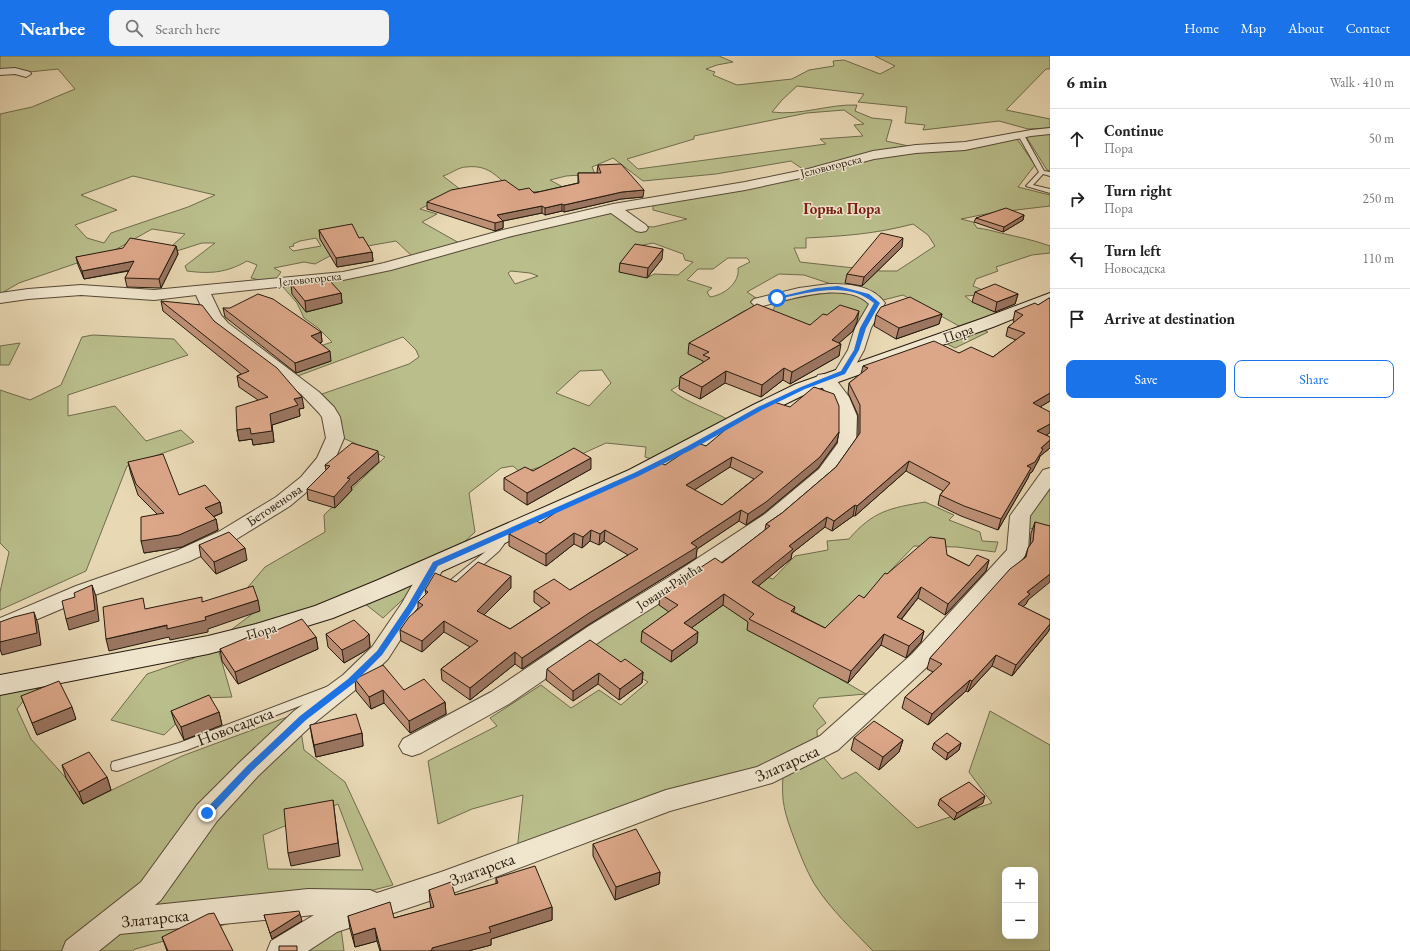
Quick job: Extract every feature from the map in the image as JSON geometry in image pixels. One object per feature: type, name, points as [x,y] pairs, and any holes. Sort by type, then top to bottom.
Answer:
[{"type":"street","points":[[0,72],[15,71],[26,74]]},
{"type":"street","name":"Јеловогорска","points":[[0,298],[28,294],[81,290],[154,295],[344,276],[386,267],[508,233],[613,208],[745,186],[810,172],[873,155],[916,149],[965,146],[1050,131]]},
{"type":"street","points":[[613,208],[641,228]]},
{"type":"street","points":[[757,304],[816,290],[838,288],[867,295],[877,303],[863,328],[856,350],[833,376]]},
{"type":"street","name":"Бетовенова","points":[[0,627],[48,605],[184,556],[210,544],[280,504],[313,477],[323,464],[336,438],[336,428],[331,415],[312,394],[261,358],[218,322],[202,290]]},
{"type":"street","name":"Пора","points":[[0,684],[175,652],[259,632],[324,612],[637,475],[688,449],[760,409],[833,376],[987,323],[1050,298]]},
{"type":"street","name":"Јована Рајића","points":[[412,746],[500,698],[597,632],[677,582],[772,518],[826,473],[847,443],[848,416],[840,397],[831,385],[833,376]]},
{"type":"street","name":"Златарска","points":[[282,951],[328,922],[443,884],[666,801],[763,776],[830,743],[920,660],[1017,552],[1020,516],[1050,474]]},
{"type":"street","name":"Новосадска","points":[[113,922],[151,891],[207,813],[249,769],[303,718],[351,681],[380,653],[411,606],[436,564]]},
{"type":"street","name":"Златарска","points":[[77,951],[113,922],[308,902],[386,903]]},
{"type":"lane","points":[[1021,135],[1042,172],[1050,174]]},
{"type":"lane","points":[[1042,172],[1029,186],[1050,191]]},
{"type":"lane","name":"Пора","points":[[456,582],[495,549],[509,531]]},
{"type":"lane","name":"Новосадска","points":[[117,766],[182,747],[351,681]]},
{"type":"green space","points":[[0,56],[719,56],[733,62],[706,69],[715,72],[713,75],[737,85],[792,79],[809,70],[834,66],[833,61],[844,60],[880,74],[895,66],[875,56],[1050,56],[1050,69],[1046,69],[1006,110],[1050,119],[1050,128],[1028,129],[999,121],[923,130],[925,125],[905,123],[907,107],[858,102],[864,94],[797,86],[772,112],[783,113],[835,106],[857,105],[855,111],[872,118],[892,120],[886,141],[913,147],[860,155],[804,170],[791,161],[716,174],[643,181],[613,158],[592,167],[595,174],[566,176],[550,180],[570,191],[516,192],[488,170],[475,167],[463,167],[443,176],[465,193],[434,202],[420,209],[437,214],[422,222],[461,244],[413,257],[396,241],[339,251],[315,264],[304,262],[274,268],[281,272],[276,279],[263,281],[251,278],[257,265],[247,261],[232,268],[218,272],[187,271],[185,266],[215,243],[202,243],[161,256],[185,234],[152,229],[115,250],[19,283],[0,294],[0,114],[32,107],[75,89],[58,69],[0,75]],"holes":[[[844,110],[864,124],[854,125],[863,136],[820,139],[826,144],[638,169],[627,159],[694,139],[694,136],[807,113]],[[133,176],[215,195],[188,207],[111,233],[104,243],[87,238],[75,225],[117,210],[81,195]],[[316,238],[321,246],[293,251],[289,247],[294,246],[293,244]]]},
{"type":"green space","points":[[1050,133],[1050,171],[1047,170],[1027,138],[1029,135]]},
{"type":"green space","points":[[1010,137],[1017,139],[1035,165],[1018,187],[1050,195],[1050,206],[991,213],[961,219],[973,222],[977,228],[987,229],[1050,246],[1050,253],[1032,255],[996,267],[998,271],[976,279],[973,286],[992,294],[965,296],[972,302],[997,313],[959,326],[903,295],[871,303],[862,320],[836,312],[805,332],[768,318],[779,300],[837,286],[804,275],[779,274],[747,292],[759,300],[752,309],[744,311],[697,339],[708,364],[707,369],[671,390],[691,402],[727,419],[654,460],[645,457],[646,447],[606,443],[549,469],[540,467],[521,473],[513,466],[501,468],[469,493],[475,532],[383,618],[350,592],[219,652],[232,697],[203,698],[164,735],[111,720],[147,674],[194,658],[252,614],[248,587],[265,567],[325,532],[324,515],[385,457],[343,438],[319,395],[409,364],[419,357],[416,350],[403,337],[295,377],[274,362],[332,342],[318,328],[304,318],[297,303],[276,279],[354,276],[614,212],[643,226],[653,227],[687,219],[653,210],[653,205],[880,154]],"holes":[[[913,224],[928,235],[935,246],[897,271],[881,271],[800,262],[794,248],[806,248],[806,238],[886,230]],[[653,243],[683,254],[685,260],[693,262],[678,275],[654,274],[647,278],[634,247]],[[728,258],[747,258],[750,262],[738,268],[738,273],[734,283],[726,291],[710,297],[707,292],[712,288],[687,280],[698,269],[713,269]],[[511,271],[530,273],[538,276],[515,284],[508,273]],[[602,370],[611,383],[589,406],[556,393],[580,371]]]},
{"type":"green space","points":[[984,330],[988,332],[955,348],[945,343]]},
{"type":"green space","points":[[93,335],[174,339],[188,355],[68,395],[68,416],[115,406],[146,441],[181,430],[194,442],[127,466],[86,571],[0,610],[0,592],[9,552],[0,543],[0,390],[30,400],[61,385],[82,337]]},
{"type":"green space","points":[[20,343],[9,365],[0,365],[0,346]]},
{"type":"green space","points":[[1050,471],[1050,536],[1025,526]]},
{"type":"green space","points":[[925,502],[954,515],[949,520],[980,532],[982,541],[998,542],[995,552],[957,547],[914,546],[865,597],[902,619],[840,679],[866,694],[819,698],[813,706],[826,723],[817,730],[818,751],[842,779],[856,772],[917,828],[992,803],[969,772],[990,711],[1050,745],[1050,951],[873,951],[842,920],[821,894],[809,874],[786,815],[783,801],[783,776],[517,851],[523,795],[472,809],[438,824],[428,761],[497,726],[490,718],[541,685],[571,708],[599,690],[621,705],[648,682],[589,646],[718,563],[773,579],[795,556],[828,550],[827,541],[849,539],[866,522],[874,517],[883,512],[902,506]]},
{"type":"green space","points":[[23,684],[43,690],[25,699],[17,709],[31,739],[66,778],[83,804],[182,756],[298,713],[304,750],[345,782],[393,885],[238,921],[135,949],[133,951],[0,951],[0,689]],"holes":[[[338,804],[363,870],[268,869],[263,835]]]},
{"type":"green space","points":[[341,928],[344,951],[304,951]]},
{"type":"building","points":[[621,164],[644,190],[622,192],[564,205],[562,204],[545,208],[542,206],[497,215],[503,221],[495,223],[427,202],[451,190],[505,180],[519,190],[529,188],[534,193],[579,183],[578,173],[601,173],[598,165]]},
{"type":"building","points":[[1006,208],[1024,215],[1004,227],[976,218]]},
{"type":"building","points":[[352,224],[359,238],[363,237],[372,252],[336,258],[319,230]]},
{"type":"building","points":[[881,233],[903,238],[864,277],[847,274]]},
{"type":"building","points":[[130,238],[176,246],[159,279],[125,278],[134,261],[82,271],[76,257],[123,248]]},
{"type":"building","points":[[635,244],[663,249],[648,268],[620,263]]},
{"type":"building","points":[[311,280],[314,283],[329,280],[341,293],[305,301],[291,284]]},
{"type":"building","points":[[995,284],[1018,294],[997,302],[975,292]]},
{"type":"building","points":[[258,294],[273,299],[321,332],[311,336],[330,351],[295,363],[223,308],[230,308]]},
{"type":"building","points":[[910,297],[942,314],[899,328],[876,315],[881,307]]},
{"type":"building","points":[[1049,298],[1050,393],[1033,403],[1050,412],[1050,424],[1037,431],[1050,437],[1050,440],[1041,448],[1043,449],[1035,462],[1027,466],[1031,468],[1001,519],[964,506],[940,495],[950,483],[909,461],[857,506],[855,505],[834,521],[827,517],[789,546],[793,549],[752,582],[777,598],[795,607],[791,611],[825,628],[859,595],[864,598],[885,573],[887,574],[930,537],[945,539],[947,555],[969,566],[977,555],[989,560],[948,604],[921,587],[897,617],[924,631],[909,646],[884,634],[851,671],[749,619],[754,614],[724,594],[684,623],[698,632],[672,651],[642,631],[678,605],[660,594],[715,558],[722,563],[770,526],[766,524],[782,513],[836,467],[860,433],[860,405],[849,383],[868,368],[863,366],[934,341],[959,353],[971,347],[993,357],[1025,333],[1008,327],[1023,315],[1015,311],[1035,303],[1038,305]]},
{"type":"building","points":[[161,301],[202,305],[214,321],[277,368],[302,397],[294,399],[298,405],[270,414],[272,431],[251,434],[250,428],[237,430],[236,407],[268,397],[237,376],[249,371]]},
{"type":"building","points":[[757,304],[810,325],[823,314],[827,315],[840,305],[859,311],[855,319],[832,340],[841,344],[792,372],[784,368],[762,385],[726,371],[702,387],[680,377],[710,358],[703,355],[709,352],[689,343]]},
{"type":"building","points":[[814,387],[834,394],[839,406],[839,432],[820,457],[766,502],[748,514],[741,510],[691,543],[697,547],[589,613],[522,658],[515,652],[470,688],[441,669],[478,641],[444,621],[422,641],[400,630],[409,617],[423,605],[418,602],[428,592],[425,590],[435,573],[456,582],[478,562],[511,576],[477,611],[510,629],[550,603],[534,591],[554,579],[570,590],[638,549],[605,530],[600,534],[591,530],[583,537],[574,533],[546,554],[509,534],[535,520],[540,523],[561,509],[661,463],[665,465],[698,443],[706,446],[731,425],[774,402],[790,407]],"holes":[[[732,457],[763,472],[722,505],[686,485]]]},
{"type":"building","points":[[352,443],[378,451],[347,478],[350,479],[334,497],[307,489],[330,466],[325,465]]},
{"type":"building","points":[[574,448],[591,458],[527,493],[504,478],[525,467],[533,471]]},
{"type":"building","points":[[163,454],[179,495],[205,485],[220,502],[205,508],[216,519],[179,535],[141,541],[141,517],[164,513],[136,484],[128,462]]},
{"type":"building","points":[[1035,522],[1050,526],[1050,574],[1027,592],[1030,594],[1018,604],[1050,620],[1050,624],[1016,665],[996,655],[972,681],[970,680],[932,714],[905,697],[942,664],[930,658],[1010,569],[1026,557],[1028,548],[1033,541]]},
{"type":"building","points":[[229,532],[245,548],[214,562],[199,545]]},
{"type":"building","points":[[92,585],[95,610],[66,619],[62,601],[75,597],[74,593]]},
{"type":"building","points":[[253,586],[258,600],[205,617],[206,620],[167,629],[167,625],[106,639],[103,607],[143,598],[145,609],[202,597],[202,602]]},
{"type":"building","points":[[34,612],[37,633],[0,642],[0,622]]},
{"type":"building","points":[[302,619],[316,637],[235,672],[220,649],[253,635],[256,639]]},
{"type":"building","points":[[354,620],[369,634],[364,639],[342,650],[326,634]]},
{"type":"building","points":[[590,640],[621,662],[625,659],[643,672],[620,689],[599,673],[573,691],[547,669]]},
{"type":"building","points":[[383,665],[404,690],[424,679],[445,702],[409,721],[383,690],[369,697],[355,679]]},
{"type":"building","points":[[59,681],[72,707],[32,723],[21,696]]},
{"type":"building","points":[[209,695],[219,712],[181,727],[171,711]]},
{"type":"building","points":[[356,714],[362,733],[314,745],[310,725]]},
{"type":"building","points":[[874,721],[903,740],[883,757],[854,738]]},
{"type":"building","points":[[947,733],[961,743],[948,753],[934,743]]},
{"type":"building","points":[[89,752],[107,777],[79,792],[62,765]]},
{"type":"building","points":[[969,782],[985,796],[957,813],[940,799]]},
{"type":"building","points":[[333,800],[338,843],[288,853],[284,809]]},
{"type":"building","points":[[636,829],[660,872],[616,887],[593,844]]},
{"type":"building","points":[[535,866],[552,907],[489,927],[491,932],[432,948],[432,950],[429,951],[381,951],[375,928],[353,935],[348,916],[390,902],[394,918],[434,907],[429,890],[451,882],[455,895],[498,883],[496,878]]},
{"type":"building","points":[[299,911],[300,914],[270,933],[264,915]]},
{"type":"building","points":[[214,913],[233,951],[168,951],[162,937],[208,914]]},
{"type":"building","points":[[279,946],[297,946],[297,951],[279,951]]},
{"type":"district","name":"Горња Пора","points":[[842,209]]},
{"type":"route","points":[[207,813],[249,769],[303,718],[351,681],[380,653],[411,606],[436,564],[637,475],[688,449],[760,409],[803,388],[843,373],[856,350],[863,328],[877,303],[867,295],[838,288],[816,290],[777,298]]}]
